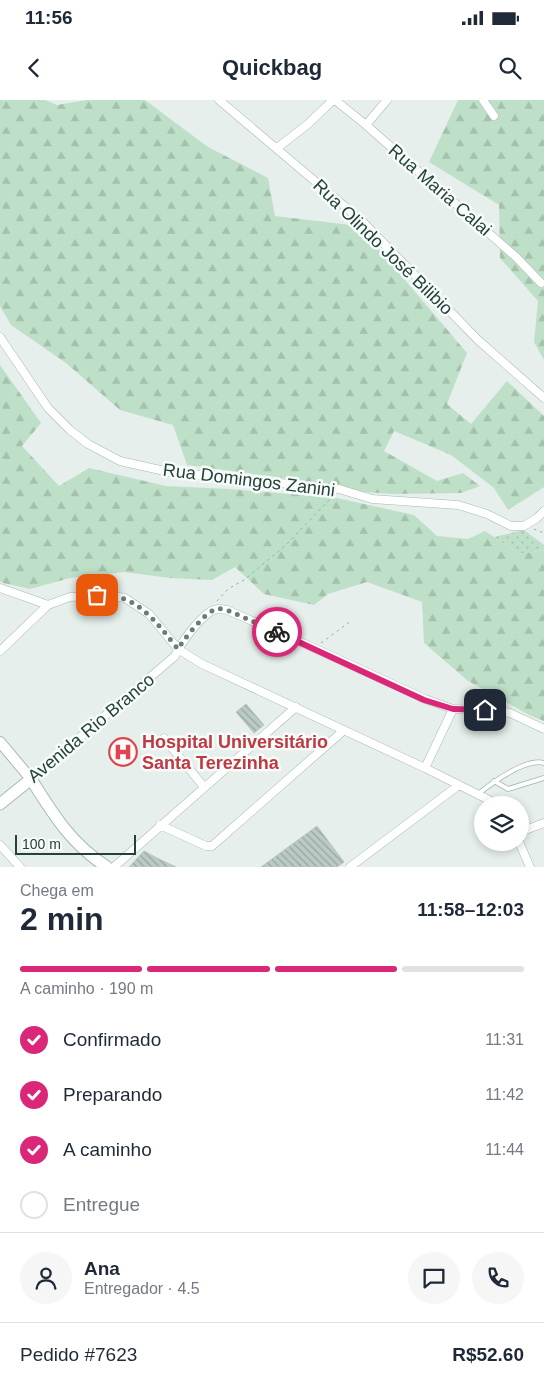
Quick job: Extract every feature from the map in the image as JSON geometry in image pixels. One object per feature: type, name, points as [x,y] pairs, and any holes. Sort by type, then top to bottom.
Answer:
[{"type":"main road","name":"Avenida Rio Branco","points":[[0,804],[31,778]]},
{"type":"main road","points":[[31,778],[67,833],[95,859],[108,867]]},
{"type":"street","name":"Rua Olindo José Bilibio","points":[[219,100],[362,221],[478,340],[544,398]]},
{"type":"street","points":[[277,148],[308,124],[334,100]]},
{"type":"street","name":"Rua Maria Calai","points":[[334,100],[366,125],[516,257],[542,283]]},
{"type":"street","points":[[366,125],[387,100]]},
{"type":"street","points":[[483,100],[494,116]]},
{"type":"street","name":"Rua Domingos Zanini","points":[[0,337],[48,408],[70,430],[88,444],[120,461],[169,472],[339,489],[372,499],[458,505],[487,514],[511,526],[524,526],[544,511]]},
{"type":"street","points":[[0,588],[48,604]]},
{"type":"street","points":[[0,651],[48,604],[70,597],[108,595],[125,598],[149,614],[178,649],[202,664],[482,796]]},
{"type":"street","points":[[212,610],[227,610],[314,648],[424,700],[453,709],[510,713],[544,729]]},
{"type":"street","name":"Avenida Rio Branco","points":[[31,778],[175,656],[183,639],[212,610]]},
{"type":"street","points":[[114,867],[296,707]]},
{"type":"street","points":[[424,768],[453,709]]},
{"type":"street","points":[[160,825],[206,846],[212,846],[343,731]]},
{"type":"street","points":[[164,738],[204,787]]},
{"type":"street","points":[[0,742],[31,778]]},
{"type":"street","points":[[350,867],[459,785]]},
{"type":"street","points":[[529,829],[544,823]]},
{"type":"street","points":[[0,845],[20,867]]},
{"type":"street","points":[[523,851],[530,867]]},
{"type":"lane","points":[[478,794],[494,781],[532,762],[544,763]]},
{"type":"lane","points":[[494,781],[508,788],[544,778]]},
{"type":"path","points":[[212,610],[216,602],[228,589],[244,580],[286,545],[339,489]]},
{"type":"path","points":[[314,648],[351,621]]},
{"type":"green space","points":[[0,100],[45,100],[57,105],[87,100],[145,100],[208,147],[268,178],[275,216],[359,226],[467,353],[447,404],[471,424],[507,381],[544,416],[544,487],[508,510],[494,488],[451,455],[394,431],[384,451],[437,481],[463,473],[480,486],[461,493],[392,494],[353,491],[277,477],[187,465],[173,425],[120,410],[66,363],[11,325],[0,306]]},
{"type":"green space","points":[[458,100],[544,100],[544,360],[534,342],[538,301],[500,258],[499,205],[429,162]]},
{"type":"green space","points":[[0,365],[41,423],[22,446],[59,486],[89,468],[166,486],[337,498],[414,515],[437,536],[468,539],[485,531],[519,554],[544,550],[544,721],[529,715],[468,681],[424,643],[422,602],[367,582],[328,594],[314,605],[264,594],[235,567],[212,580],[170,578],[124,572],[70,578],[30,589],[3,583],[0,581]]},
{"type":"green space","points":[[524,530],[544,545],[544,550],[519,554],[494,537]]},
{"type":"building","points":[[246,704],[264,725],[254,733],[236,712]]},
{"type":"building","points":[[317,826],[344,862],[337,867],[261,867]]},
{"type":"building","points":[[144,851],[157,858],[176,867],[129,867]]},
{"type":"way so far","points":[[97,595],[125,598],[149,614],[178,649],[183,639],[212,610],[227,610],[277,632]]},
{"type":"place","name":"Hospital Universitário Santa Terezinha","points":[[123,752]]},
{"type":"route","points":[[277,632],[424,700],[453,709],[485,710]]}]
